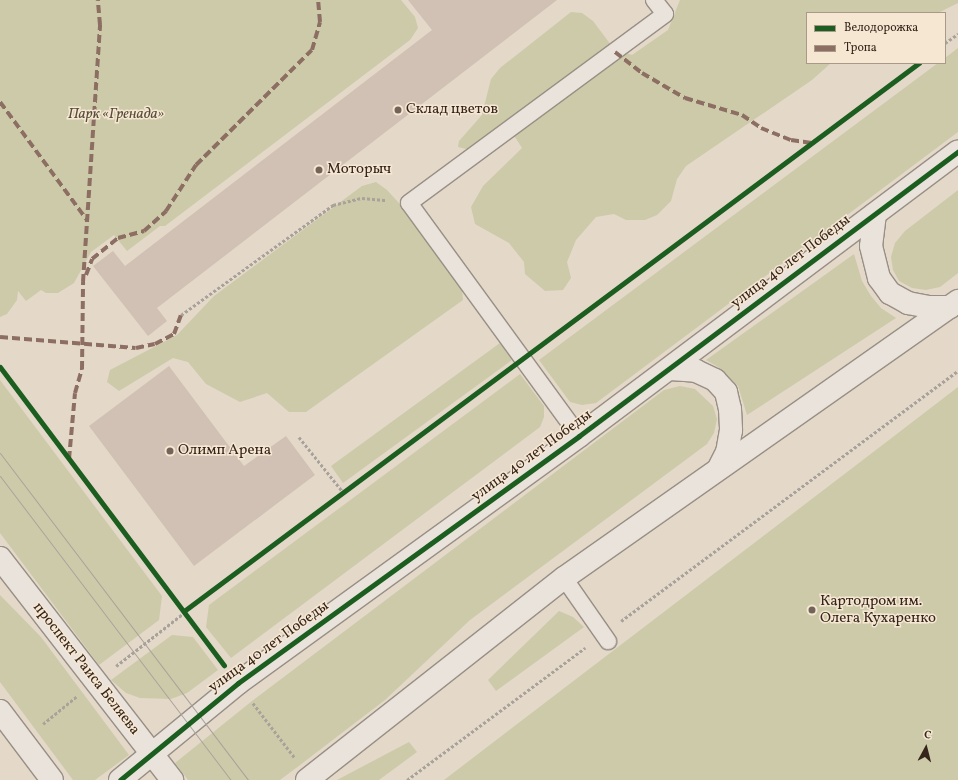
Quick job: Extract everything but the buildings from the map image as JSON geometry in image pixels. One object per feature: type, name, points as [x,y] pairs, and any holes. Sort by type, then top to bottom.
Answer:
[{"type":"street","name":"улица 40 лет Победы","points":[[120,780],[238,683],[670,369],[958,151]]},
{"type":"street","points":[[875,214],[871,246],[879,278],[890,293],[908,303],[928,307],[954,304]]},
{"type":"street","points":[[304,772],[564,578],[720,466],[954,304]]},
{"type":"street","points":[[670,369],[696,371],[715,380],[726,392],[730,410],[731,430],[727,452],[720,466]]},
{"type":"street","name":"проспект Раиса Беляева","points":[[0,558],[172,780]]},
{"type":"street","points":[[0,711],[52,780]]},
{"type":"lane","points":[[579,436],[523,358],[489,320],[409,203],[665,14],[654,0]]},
{"type":"lane","points":[[564,578],[606,638]]},
{"type":"path","points":[[946,42],[958,34]]},
{"type":"path","points":[[111,670],[184,611],[342,492],[918,64]]},
{"type":"path","points":[[181,315],[333,205],[362,198],[409,203]]},
{"type":"path","points":[[0,367],[224,665]]},
{"type":"path","points":[[407,780],[606,638],[958,371]]},
{"type":"path","points":[[299,437],[342,492]]},
{"type":"path","points":[[42,725],[83,692]]},
{"type":"path","points":[[252,701],[304,772]]},
{"type":"green space","name":"Парк «Гренада»","points":[[0,0],[401,0],[415,17],[418,28],[410,40],[165,226],[160,226],[127,251],[114,235],[91,252],[74,283],[58,293],[46,293],[41,290],[26,301],[18,291],[17,300],[7,314],[0,317]]},
{"type":"green space","points":[[680,0],[958,0],[958,3],[940,12],[806,12],[806,64],[830,64],[812,80],[686,166],[677,179],[671,201],[657,215],[645,220],[626,220],[614,214],[596,217],[576,240],[567,262],[571,278],[563,290],[545,291],[525,274],[524,262],[509,243],[475,224],[471,207],[483,186],[522,148],[515,137],[504,137],[470,150],[458,147],[459,141],[482,115],[491,79],[500,68],[571,12],[582,13],[593,21],[614,49],[632,55],[668,30]]},
{"type":"green space","points":[[958,48],[958,132],[596,403],[582,405],[570,402],[539,360],[937,64],[946,64],[946,57]]},
{"type":"green space","points":[[376,182],[387,190],[408,213],[462,289],[463,300],[306,412],[289,412],[267,393],[240,402],[206,384],[188,362],[173,358],[119,391],[107,382],[110,370],[177,335],[214,296],[362,186]]},
{"type":"green space","points":[[958,190],[958,273],[940,287],[926,290],[912,288],[899,281],[893,270],[891,257],[895,243],[905,231]]},
{"type":"green space","points":[[854,254],[862,281],[871,296],[881,308],[896,318],[747,415],[738,386],[718,367],[706,360]]},
{"type":"green space","points":[[500,343],[512,360],[343,483],[331,466]]},
{"type":"green space","points":[[520,374],[544,406],[544,417],[540,427],[231,658],[206,627],[209,605]]},
{"type":"green space","points":[[0,380],[162,596],[159,620],[99,665],[0,533]]},
{"type":"green space","points":[[680,386],[695,389],[713,406],[717,419],[714,433],[707,444],[470,620],[385,700],[280,780],[188,780],[175,763],[252,701],[664,390]]},
{"type":"green space","name":"Картодром им. Олега Кухаренко","points":[[958,387],[958,780],[444,780],[889,440]]},
{"type":"green space","points":[[0,595],[41,637],[129,755],[95,780],[73,780],[0,682]]},
{"type":"green space","points":[[559,611],[573,617],[584,627],[496,691],[488,680]]},
{"type":"green space","points":[[172,635],[193,637],[218,670],[187,693],[171,699],[140,698],[126,693],[111,680]]},
{"type":"green space","points":[[409,742],[417,752],[379,780],[337,780]]},
{"type":"tram line","points":[[0,453],[248,780]]},
{"type":"tram line","points":[[0,476],[231,780]]},
{"type":"marked path","points":[[69,459],[75,393],[82,369],[83,282],[100,25],[98,0]]},
{"type":"marked path","points":[[86,275],[92,259],[118,238],[144,231],[166,211],[196,165],[312,50],[320,22],[318,0]]},
{"type":"marked path","points":[[615,52],[642,73],[685,98],[742,115],[761,128],[791,140],[812,143]]},
{"type":"marked path","points":[[0,102],[87,220]]},
{"type":"marked path","points":[[0,337],[136,348],[155,344],[174,334],[181,315]]},
{"type":"cycle path","points":[[184,611],[918,64]]},
{"type":"cycle path","points":[[120,780],[238,683],[579,436],[958,151]]},
{"type":"cycle path","points":[[0,367],[224,665]]},
{"type":"place","name":"Склад цветов","points":[[398,110]]},
{"type":"place","name":"Моторыч","points":[[319,170]]},
{"type":"place","name":"Олимп Арена","points":[[170,451]]},
{"type":"place","name":"Картодром им. Олега Кухаренко","points":[[812,610]]}]
